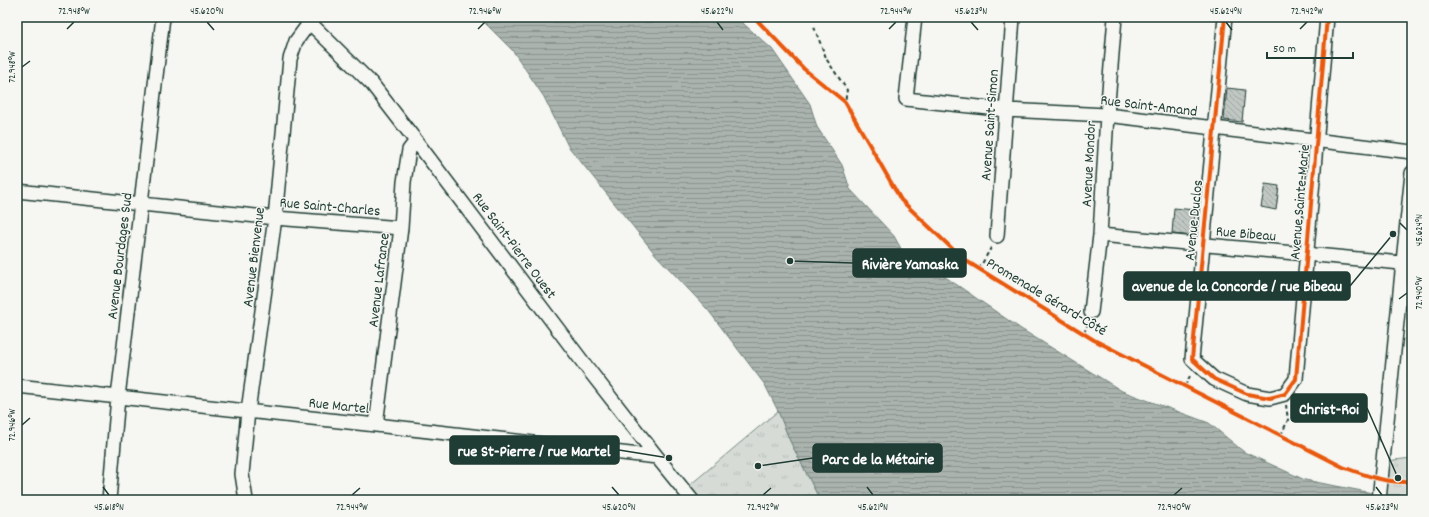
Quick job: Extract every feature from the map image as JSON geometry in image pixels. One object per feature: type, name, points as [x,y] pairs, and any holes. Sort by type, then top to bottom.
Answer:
[{"type":"street","name":"Avenue Bourdages Sud","points":[[109,500],[118,397],[163,17]]},
{"type":"street","name":"Rue Saint-Amand","points":[[915,17],[906,99],[1007,110],[1107,115],[1412,152]]},
{"type":"street","name":"Avenue Saint-Simon","points":[[997,236],[1013,17]]},
{"type":"street","name":"Avenue Mondor","points":[[1090,317],[1100,235],[1107,115],[1115,17]]},
{"type":"street","name":"Avenue Duclos","points":[[1225,17],[1192,359],[1214,379],[1247,394]]},
{"type":"street","name":"Avenue Sainte-Marie","points":[[1247,394],[1270,398],[1285,394],[1296,379],[1327,17]]},
{"type":"street","name":"Rue Saint-Pierre Ouest","points":[[307,20],[372,84],[585,365],[692,500]]},
{"type":"street","name":"Avenue Bienvenue","points":[[246,500],[242,474],[248,411],[275,218],[290,59],[296,41],[307,20]]},
{"type":"street","name":"Avenue Lafrance","points":[[376,425],[401,228],[404,182],[409,150],[416,141]]},
{"type":"street","points":[[1379,500],[1407,264],[1412,173]]},
{"type":"street","name":"Rue Saint-Charles","points":[[17,191],[275,218],[401,228]]},
{"type":"street","name":"Rue Bibeau","points":[[1100,235],[1407,264]]},
{"type":"street","name":"Rue Martel","points":[[17,386],[657,457]]},
{"type":"path","points":[[814,27],[827,60],[847,90],[845,102]]},
{"type":"path","points":[[839,98],[845,102],[849,109]]},
{"type":"path","points":[[979,269],[990,250]]},
{"type":"path","points":[[1082,333],[1090,317]]},
{"type":"path","points":[[1185,386],[1192,373]]},
{"type":"path","points":[[1178,383],[1192,390]]},
{"type":"path","points":[[1281,435],[1288,420]]},
{"type":"path","points":[[1274,432],[1288,439]]},
{"type":"green space","points":[[778,411],[790,441],[820,500],[692,500],[684,490]]},
{"type":"green space","points":[[1412,458],[1412,495],[1383,495],[1386,461]]},
{"type":"shaded area","points":[[479,17],[736,17],[772,49],[810,104],[817,127],[842,165],[850,189],[894,236],[904,254],[931,267],[1021,329],[1122,391],[1209,423],[1244,452],[1305,480],[1383,495],[1412,495],[1412,500],[820,500],[790,441],[778,411],[765,385],[708,310],[656,255],[568,146],[544,97],[513,51]]},
{"type":"building","points":[[1227,88],[1245,90],[1242,122],[1224,120]]},
{"type":"building","points":[[1265,184],[1279,186],[1276,210],[1261,207]]},
{"type":"building","points":[[1174,208],[1195,210],[1193,236],[1172,234]]},
{"type":"cycle path","name":"Promenade Gérard-Côté","points":[[754,17],[804,69],[845,102],[901,200],[963,259],[1094,340],[1343,467],[1385,480],[1412,482]]},
{"type":"cycle path","points":[[1225,17],[1192,359],[1214,379],[1247,394],[1270,398],[1285,394],[1296,379],[1327,17]]},
{"type":"place","name":"avenue de la Concorde / rue Bibeau","points":[[1393,234]]},
{"type":"place","name":"Rivière Yamaska","points":[[790,261]]},
{"type":"place","name":"rue St-Pierre / rue Martel","points":[[669,458]]},
{"type":"place","name":"Parc de la Métairie","points":[[758,466]]},
{"type":"place","name":"Christ-Roi","points":[[1398,478]]}]
